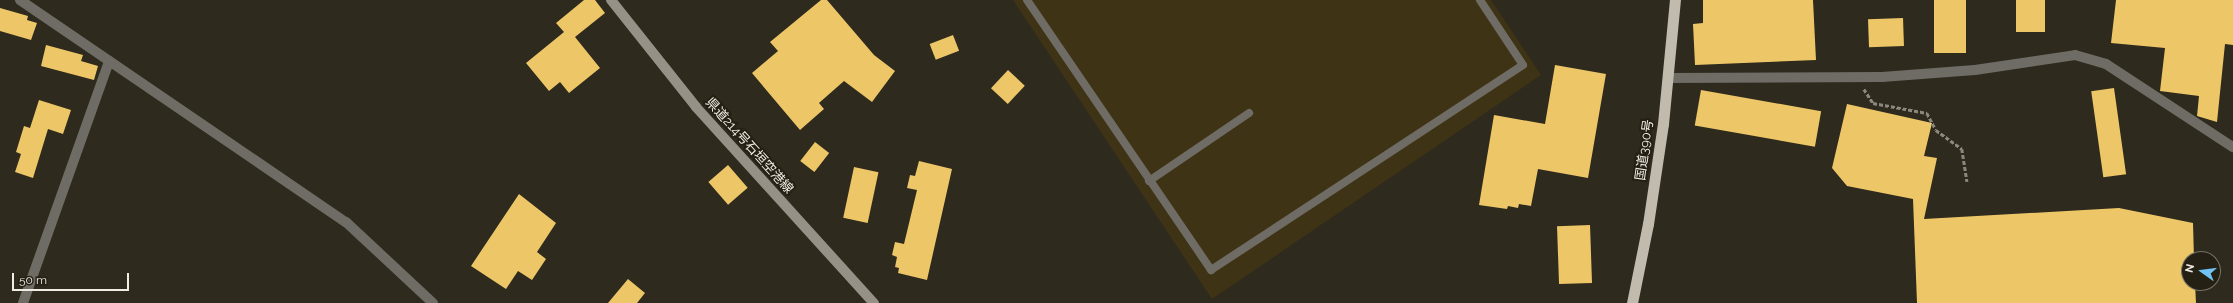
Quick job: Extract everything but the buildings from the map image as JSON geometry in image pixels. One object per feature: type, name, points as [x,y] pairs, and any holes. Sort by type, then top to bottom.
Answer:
[{"type":"highway","name":"国道390号","points":[[1632,303],[1648,224],[1669,78],[1675,0]]},
{"type":"main road","name":"県道214号石垣空港線","points":[[611,0],[696,107],[874,303]]},
{"type":"street","points":[[20,0],[346,222],[433,303]]},
{"type":"street","points":[[1669,78],[1858,78],[1975,70],[2075,54],[2093,57],[2233,147]]},
{"type":"street","points":[[24,303],[109,61]]},
{"type":"lane","points":[[1027,0],[1211,270],[1523,64],[1480,0]]},
{"type":"lane","points":[[1149,181],[1249,112]]},
{"type":"path","points":[[1858,78],[1873,103],[1927,113],[1936,130],[1962,149],[1967,182]]},
{"type":"shaded area","points":[[1013,0],[1491,0],[1541,75],[1212,299]]}]
